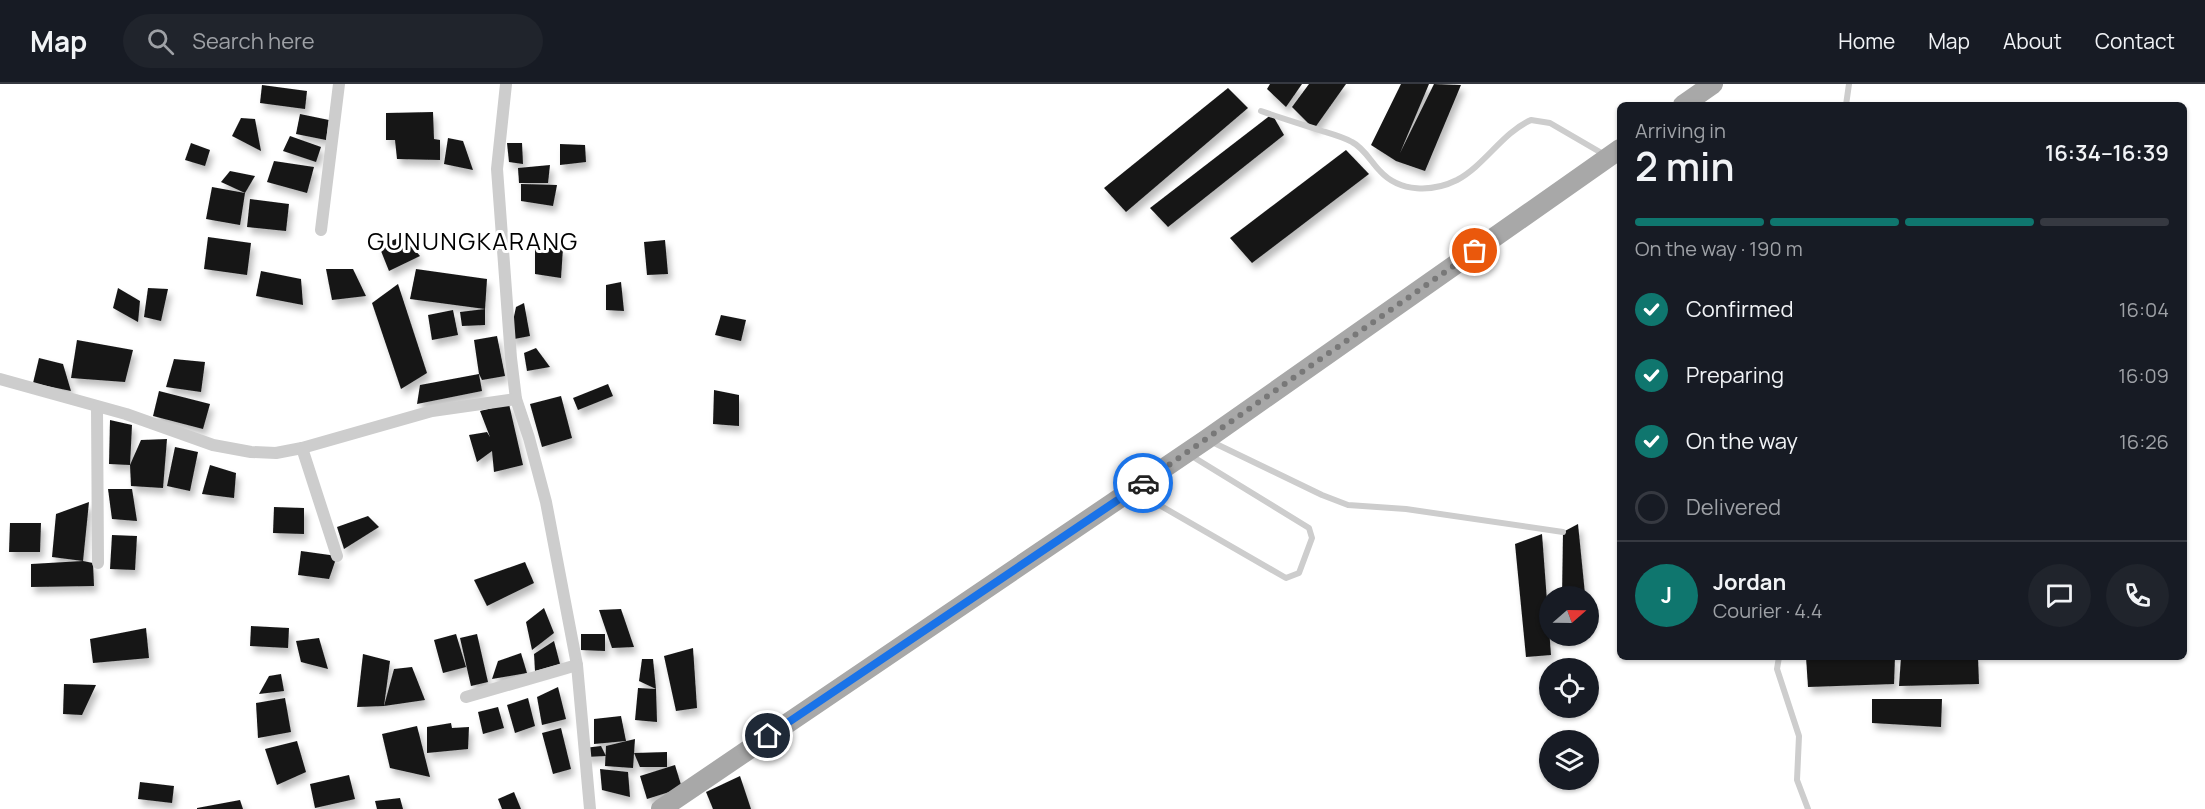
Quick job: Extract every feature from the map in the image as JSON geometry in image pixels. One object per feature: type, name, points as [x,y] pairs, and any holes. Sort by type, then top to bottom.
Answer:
[{"type":"main road","points":[[1687,102],[1713,84]]},
{"type":"main road","points":[[661,809],[1207,439],[1614,153]]},
{"type":"street","points":[[321,230],[339,84]]},
{"type":"street","points":[[506,84],[497,169],[508,330],[516,399],[546,502],[577,665],[590,809]]},
{"type":"street","points":[[0,379],[126,414],[213,445],[276,453],[302,448],[432,411],[516,399]]},
{"type":"street","points":[[97,407],[98,562]]},
{"type":"street","points":[[302,448],[337,556]]},
{"type":"street","points":[[466,697],[577,665]]},
{"type":"lane","points":[[1847,102],[1850,84]]},
{"type":"lane","points":[[1261,111],[1351,141],[1384,175],[1397,183],[1420,189],[1435,188],[1458,179],[1470,171],[1514,130],[1531,120],[1550,123],[1614,153]]},
{"type":"lane","points":[[1207,439],[1322,495],[1348,505],[1406,509],[1563,532]]},
{"type":"lane","points":[[1133,489],[1286,578],[1299,573],[1312,538],[1309,528],[1186,453]]},
{"type":"lane","points":[[1778,660],[1777,669],[1799,736],[1797,780],[1808,809]]},
{"type":"building","points":[[1270,84],[1302,84],[1286,107],[1267,89]]},
{"type":"building","points":[[1309,84],[1346,84],[1314,129],[1292,107]]},
{"type":"building","points":[[1401,84],[1429,84],[1400,153],[1434,84],[1461,85],[1425,171],[1396,161],[1371,145]]},
{"type":"building","points":[[262,85],[307,91],[305,109],[260,103]]},
{"type":"building","points":[[1228,88],[1248,108],[1126,212],[1104,188]]},
{"type":"building","points":[[433,112],[434,139],[440,140],[440,160],[397,159],[395,140],[386,140],[386,113]]},
{"type":"building","points":[[300,114],[329,120],[326,140],[296,134]]},
{"type":"building","points":[[1272,114],[1284,135],[1168,227],[1150,208]]},
{"type":"building","points":[[241,118],[255,119],[261,151],[232,136]]},
{"type":"building","points":[[290,136],[321,147],[316,162],[283,151]]},
{"type":"building","points":[[448,138],[463,141],[473,170],[444,164]]},
{"type":"building","points":[[191,143],[210,150],[205,166],[185,160]]},
{"type":"building","points":[[507,143],[522,143],[523,164],[509,162]]},
{"type":"building","points":[[560,144],[585,145],[586,162],[560,165]]},
{"type":"building","points":[[1346,150],[1369,174],[1252,263],[1230,238]]},
{"type":"building","points":[[274,161],[314,167],[307,193],[267,182]]},
{"type":"building","points":[[550,165],[548,183],[519,183],[518,168]]},
{"type":"building","points":[[230,171],[255,176],[245,193],[221,182]]},
{"type":"building","points":[[521,184],[557,185],[553,206],[521,201]]},
{"type":"building","points":[[212,187],[245,193],[240,225],[206,219]]},
{"type":"building","points":[[250,199],[289,204],[286,231],[247,227]]},
{"type":"building","points":[[403,236],[420,256],[389,271],[379,246]]},
{"type":"building","points":[[208,237],[251,243],[247,275],[204,269]]},
{"type":"building","points":[[665,240],[668,274],[647,275],[644,242]]},
{"type":"building","points":[[535,248],[563,248],[561,278],[535,274]]},
{"type":"building","points":[[326,269],[353,269],[366,296],[332,300]]},
{"type":"building","points":[[416,269],[487,279],[485,309],[410,299]]},
{"type":"building","points":[[261,271],[301,279],[303,305],[256,296]]},
{"type":"building","points":[[621,282],[624,311],[606,310],[606,285]]},
{"type":"building","points":[[398,284],[427,373],[401,389],[372,303]]},
{"type":"building","points":[[118,288],[140,301],[138,322],[113,308]]},
{"type":"building","points":[[148,288],[168,289],[161,321],[144,317]]},
{"type":"building","points":[[524,303],[530,336],[509,340],[516,307]]},
{"type":"building","points":[[485,309],[485,325],[462,326],[460,312]]},
{"type":"building","points":[[453,310],[458,335],[432,340],[428,315]]},
{"type":"building","points":[[721,315],[746,320],[741,341],[715,335]]},
{"type":"building","points":[[497,336],[505,376],[482,380],[474,340]]},
{"type":"building","points":[[77,340],[133,350],[125,382],[71,378]]},
{"type":"building","points":[[536,348],[550,367],[527,371],[524,353]]},
{"type":"building","points":[[39,358],[63,364],[71,391],[33,383]]},
{"type":"building","points":[[174,359],[205,362],[201,392],[166,387]]},
{"type":"building","points":[[479,374],[482,391],[417,404],[420,385]]},
{"type":"building","points":[[608,384],[613,396],[578,410],[573,398]]},
{"type":"building","points":[[714,390],[739,395],[739,426],[713,424]]},
{"type":"building","points":[[159,391],[210,404],[203,429],[153,416]]},
{"type":"building","points":[[561,396],[572,438],[542,447],[530,404]]},
{"type":"building","points":[[509,404],[523,465],[494,472],[492,451],[477,462],[469,435],[487,432],[490,437],[480,411]]},
{"type":"building","points":[[110,420],[132,425],[130,465],[109,464]]},
{"type":"building","points":[[167,439],[163,488],[131,486],[130,465],[141,440]]},
{"type":"building","points":[[175,447],[198,452],[190,491],[167,486]]},
{"type":"building","points":[[210,465],[236,473],[234,498],[202,494]]},
{"type":"building","points":[[108,489],[132,489],[137,521],[112,519]]},
{"type":"building","points":[[89,502],[83,561],[52,557],[56,514]]},
{"type":"building","points":[[274,507],[304,508],[304,534],[273,533]]},
{"type":"building","points":[[368,516],[379,527],[344,549],[337,527]]},
{"type":"building","points":[[10,523],[41,523],[40,552],[9,552]]},
{"type":"building","points":[[1578,524],[1584,586],[1562,586],[1563,532]]},
{"type":"building","points":[[1542,534],[1546,586],[1539,586],[1539,646],[1550,646],[1551,655],[1526,657],[1515,544]]},
{"type":"building","points":[[112,535],[137,536],[135,570],[110,569]]},
{"type":"building","points":[[301,551],[337,556],[329,579],[298,575]]},
{"type":"building","points":[[83,561],[93,563],[94,586],[31,587],[31,564]]},
{"type":"building","points":[[525,562],[534,583],[487,606],[474,580]]},
{"type":"building","points":[[544,608],[554,633],[532,650],[526,622]]},
{"type":"building","points":[[621,609],[634,647],[612,648],[599,610]]},
{"type":"building","points":[[251,626],[289,628],[288,648],[250,646]]},
{"type":"building","points":[[146,628],[149,658],[93,663],[90,639]]},
{"type":"building","points":[[456,634],[466,667],[443,673],[434,640]]},
{"type":"building","points":[[477,634],[488,682],[471,686],[460,638]]},
{"type":"building","points":[[581,634],[605,634],[605,651],[581,650]]},
{"type":"building","points":[[319,638],[328,669],[301,662],[296,641]]},
{"type":"building","points":[[554,641],[560,664],[535,671],[534,654]]},
{"type":"building","points":[[693,648],[697,708],[676,711],[664,656]]},
{"type":"building","points":[[521,653],[527,673],[492,679],[498,661]]},
{"type":"building","points":[[363,654],[390,661],[384,706],[357,707]]},
{"type":"building","points":[[642,659],[653,659],[656,689],[639,681]]},
{"type":"building","points":[[1806,660],[1895,660],[1894,684],[1808,687]]},
{"type":"building","points":[[1901,660],[1978,660],[1979,684],[1899,686]]},
{"type":"building","points":[[412,667],[425,700],[384,706],[394,669]]},
{"type":"building","points":[[281,674],[284,691],[259,694],[269,676]]},
{"type":"building","points":[[64,684],[96,685],[82,715],[63,714]]},
{"type":"building","points":[[558,687],[566,719],[542,725],[537,697]]},
{"type":"building","points":[[638,688],[656,689],[657,722],[635,720]]},
{"type":"building","points":[[285,698],[291,732],[258,738],[256,703]]},
{"type":"building","points":[[528,698],[535,726],[515,733],[507,705]]},
{"type":"building","points":[[1872,699],[1942,699],[1941,727],[1872,723]]},
{"type":"building","points":[[498,707],[504,728],[483,734],[478,712]]},
{"type":"building","points":[[621,716],[626,741],[594,744],[594,719]]},
{"type":"building","points":[[451,723],[452,728],[469,727],[468,749],[427,753],[427,727]]},
{"type":"building","points":[[417,726],[430,777],[390,768],[382,734]]},
{"type":"building","points":[[561,728],[571,769],[553,774],[542,733]]},
{"type":"building","points":[[635,739],[633,768],[605,766],[606,746]]},
{"type":"building","points":[[297,741],[306,772],[277,785],[265,749]]},
{"type":"building","points":[[601,746],[606,756],[585,757],[584,748]]},
{"type":"building","points":[[667,752],[667,767],[640,767],[634,753]]},
{"type":"building","points":[[675,765],[682,788],[647,799],[640,776]]},
{"type":"building","points":[[600,769],[628,772],[630,797],[602,790]]},
{"type":"building","points":[[349,775],[355,799],[315,808],[310,784]]},
{"type":"building","points":[[740,776],[751,809],[713,809],[706,792]]},
{"type":"building","points":[[140,782],[174,786],[172,803],[138,799]]},
{"type":"building","points":[[514,792],[521,809],[502,809],[498,799]]},
{"type":"building","points":[[400,798],[403,809],[377,809],[375,801]]},
{"type":"building","points":[[240,800],[243,809],[197,809],[197,808]]},
{"type":"way so far","points":[[1143,483],[1475,251]]},
{"type":"district","name":"GUNUNGKARANG","points":[[473,240]]},
{"type":"route","points":[[768,736],[1143,483]]}]
